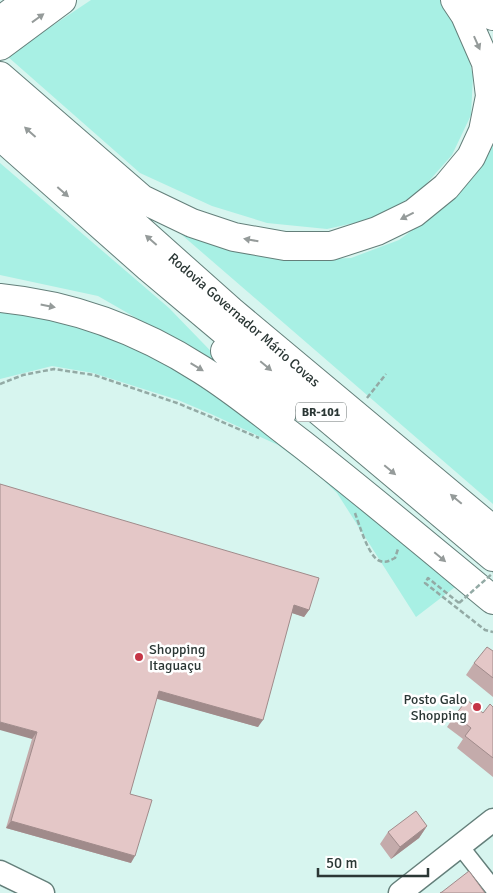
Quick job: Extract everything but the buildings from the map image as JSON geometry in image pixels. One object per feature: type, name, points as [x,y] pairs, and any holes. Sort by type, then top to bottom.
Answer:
[{"type":"highway","points":[[4,31],[28,0]]},
{"type":"highway","points":[[4,31],[62,0]]},
{"type":"highway","points":[[0,76],[142,199],[192,223],[234,236],[285,246],[331,246],[377,231],[414,213],[446,187],[470,158],[482,130],[490,96],[486,63],[465,15],[455,0]]},
{"type":"highway","points":[[483,0],[493,16]]},
{"type":"highway","name":"Rodovia Governador Mário Covas","points":[[0,105],[231,311],[493,530]]},
{"type":"highway","name":"Rodovia Governador Mário Covas","points":[[0,136],[148,267],[493,557]]},
{"type":"highway","points":[[148,267],[335,470]]},
{"type":"highway","points":[[0,298],[15,299],[64,309],[105,322],[151,341],[210,375],[335,470],[493,600]]},
{"type":"main road","points":[[400,893],[493,820]]},
{"type":"main road","points":[[0,872],[43,893]]},
{"type":"street","points":[[460,846],[493,888]]},
{"type":"path","points":[[0,384],[23,375],[54,369],[94,375],[177,403],[261,440]]},
{"type":"path","points":[[355,414],[386,374]]},
{"type":"path","points":[[360,514],[353,508],[372,555],[378,561],[386,562],[394,558],[399,550],[397,542]]},
{"type":"path","points":[[493,573],[459,603],[428,578],[425,582],[485,630],[493,632]]},
{"type":"green space","points":[[91,0],[445,0],[461,26],[473,76],[471,115],[452,155],[420,191],[381,217],[327,229],[267,223],[212,206],[140,173],[7,56]]},
{"type":"green space","points":[[493,137],[493,504],[160,216],[299,260],[351,258],[399,240],[444,207],[478,170]]},
{"type":"green space","points":[[0,163],[169,308],[232,373],[98,296],[0,275]]},
{"type":"green space","points":[[0,309],[107,330],[218,387],[459,584],[416,617],[337,493],[318,475],[278,445],[211,414],[178,400],[93,373],[52,366],[0,379]]},
{"type":"place","name":"Shopping Itaguaçu","points":[[139,657]]},
{"type":"place","name":"Posto Galo Shopping","points":[[477,707]]}]
